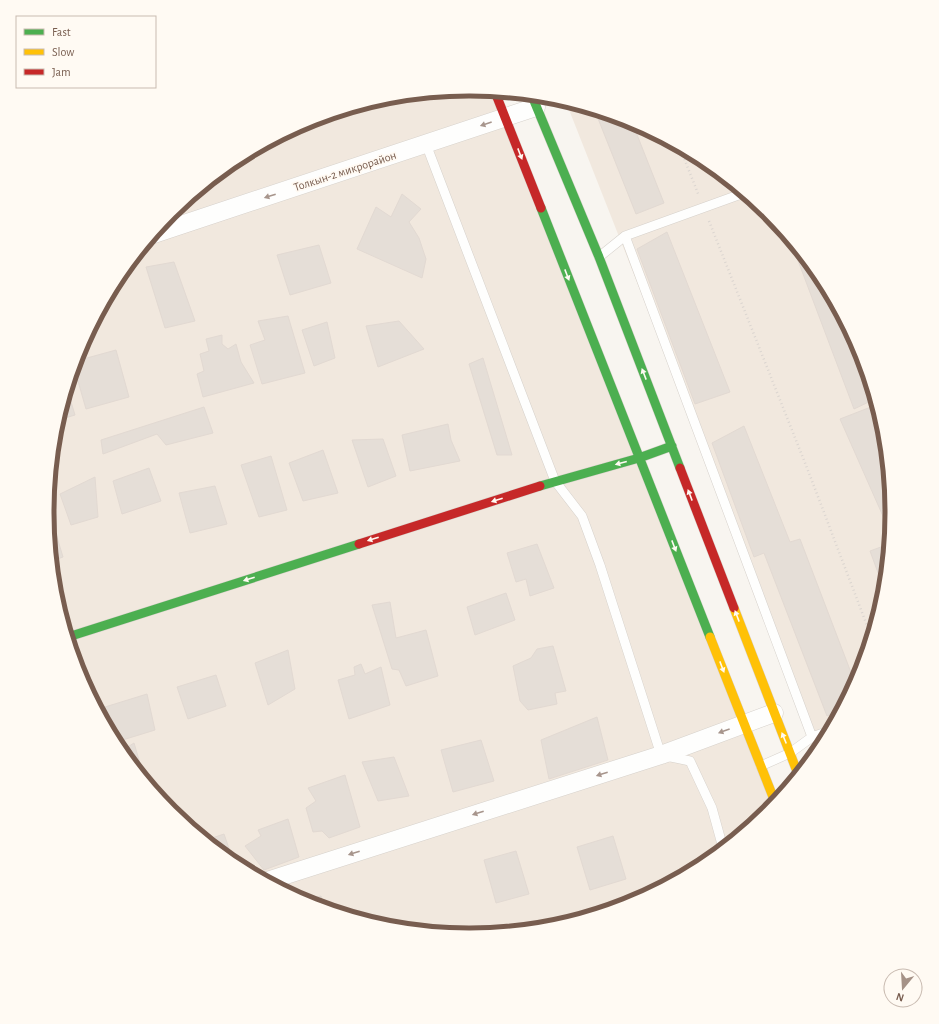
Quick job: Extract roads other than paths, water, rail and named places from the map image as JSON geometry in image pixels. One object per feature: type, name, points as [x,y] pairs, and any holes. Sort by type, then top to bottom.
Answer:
[{"type":"main road","points":[[497,97],[773,796]]},
{"type":"main road","points":[[534,102],[599,257],[796,769]]},
{"type":"main road","points":[[73,635],[555,481],[639,458],[672,446]]},
{"type":"street","name":"Толкын-2 микрорайон","points":[[164,231],[506,118],[533,101]]},
{"type":"street","points":[[274,879],[661,755],[774,713]]},
{"type":"lane","points":[[426,144],[555,481],[582,516],[600,565],[661,755],[690,761],[712,808],[721,842]]},
{"type":"lane","points":[[599,257],[625,236],[737,195]]},
{"type":"lane","points":[[625,236],[812,737]]},
{"type":"lane","points":[[761,766],[790,753],[812,737],[820,735]]}]
